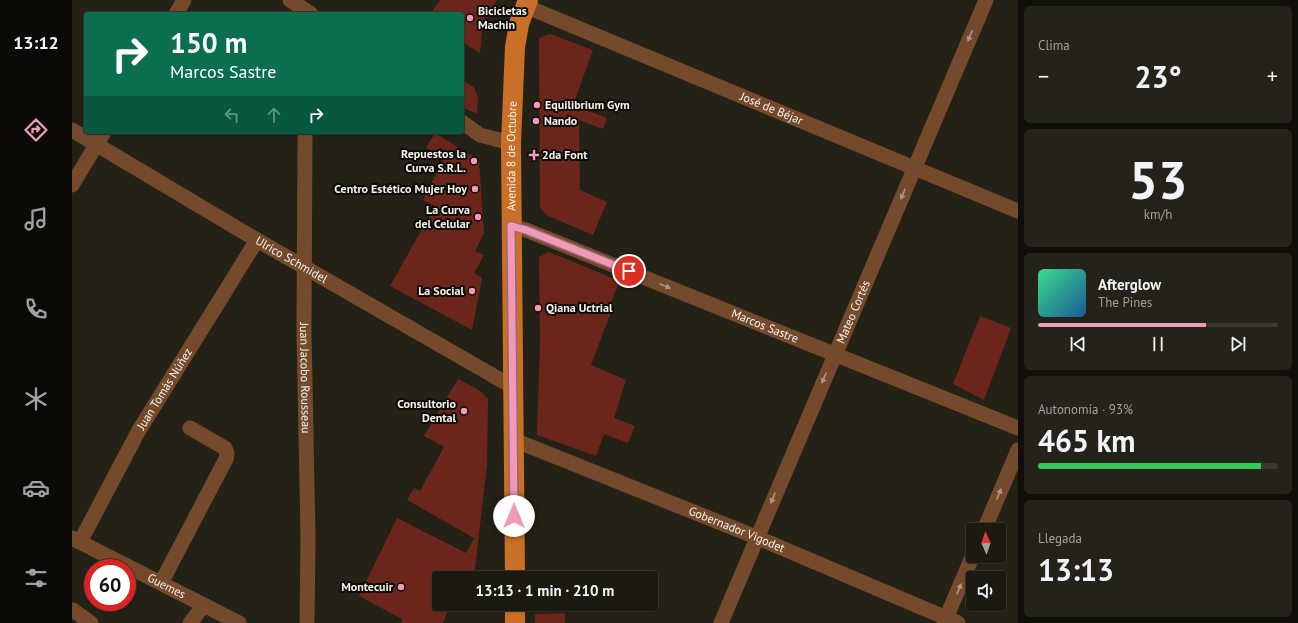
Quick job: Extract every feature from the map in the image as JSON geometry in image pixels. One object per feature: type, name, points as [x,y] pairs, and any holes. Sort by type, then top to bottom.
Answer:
[{"type":"main road","name":"Avenida 8 de Octubre","points":[[515,571],[511,143],[515,47],[526,3]]},
{"type":"main road","points":[[515,611],[515,623]]},
{"type":"street","points":[[177,12],[184,0]]},
{"type":"street","points":[[290,0],[307,10]]},
{"type":"street","name":"Mateo Cortés","points":[[721,623],[756,537],[986,0]]},
{"type":"street","name":"José de Béjar","points":[[526,3],[913,169],[1018,211]]},
{"type":"street","points":[[464,123],[480,135],[511,143]]},
{"type":"street","name":"Ulrico Schmidel","points":[[72,130],[257,240],[305,266],[513,387]]},
{"type":"street","points":[[72,184],[103,134]]},
{"type":"street","name":"Juan Jacobo Rousseau","points":[[305,134],[308,538],[307,623]]},
{"type":"street","name":"Marcos Sastre","points":[[511,226],[526,230],[1018,428]]},
{"type":"street","name":"Juan Tomás Núñez","points":[[76,540],[138,432],[257,240]]},
{"type":"street","points":[[161,583],[226,459],[225,448],[190,428]]},
{"type":"street","name":"Gobernador Vigodet","points":[[514,440],[756,537],[949,621]]},
{"type":"street","points":[[987,523],[1018,450]]},
{"type":"street","name":"Guemes","points":[[76,540],[239,623]]},
{"type":"street","points":[[949,621],[970,563]]},
{"type":"street","points":[[190,623],[204,605]]},
{"type":"street","points":[[73,610],[91,623]]},
{"type":"building","points":[[440,0],[497,0],[483,21],[480,53],[464,43],[464,12],[431,12]]},
{"type":"building","points":[[550,34],[593,50],[573,105],[607,118],[603,129],[579,120],[580,190],[607,202],[593,235],[546,215],[540,207],[539,38]]},
{"type":"building","points":[[464,81],[474,87],[478,98],[477,114],[464,108]]},
{"type":"building","points":[[434,134],[437,134],[479,160],[484,233],[475,251],[484,255],[474,273],[482,278],[472,330],[390,286],[435,206],[423,200],[444,158],[426,148]]},
{"type":"building","points":[[549,252],[620,281],[611,302],[614,304],[591,365],[626,380],[614,418],[635,426],[628,443],[604,434],[596,456],[537,435],[540,342],[539,257]]},
{"type":"building","points":[[980,316],[1011,328],[984,400],[953,384]]},
{"type":"building","points":[[458,379],[479,390],[488,399],[487,464],[475,571],[432,571],[432,611],[448,611],[443,623],[401,623],[402,619],[359,596],[397,518],[466,553],[474,538],[407,500],[414,488],[420,491],[444,447],[424,436]]},
{"type":"building","points":[[565,613],[565,623],[535,623],[535,614]]},
{"type":"place","name":"Bicicletas Machin","points":[[470,18]]},
{"type":"place","name":"Equilibrium Gym","points":[[537,105]]},
{"type":"place","name":"Nando","points":[[536,121]]},
{"type":"place","name":"2da Font","points":[[534,155]]},
{"type":"place","name":"Repuestos la Curva S.R.L.","points":[[474,161]]},
{"type":"place","name":"Centro Estético Mujer Hoy","points":[[475,189]]},
{"type":"place","name":"La Curva del Celular","points":[[478,217]]},
{"type":"place","name":"La Social","points":[[472,291]]},
{"type":"place","name":"Qiana Uctrial","points":[[538,308]]},
{"type":"place","name":"Consultorio Dental","points":[[464,411]]},
{"type":"place","name":"Montecuir","points":[[401,587]]},
{"type":"route","points":[[514,516],[511,226],[526,230],[629,271]]}]
